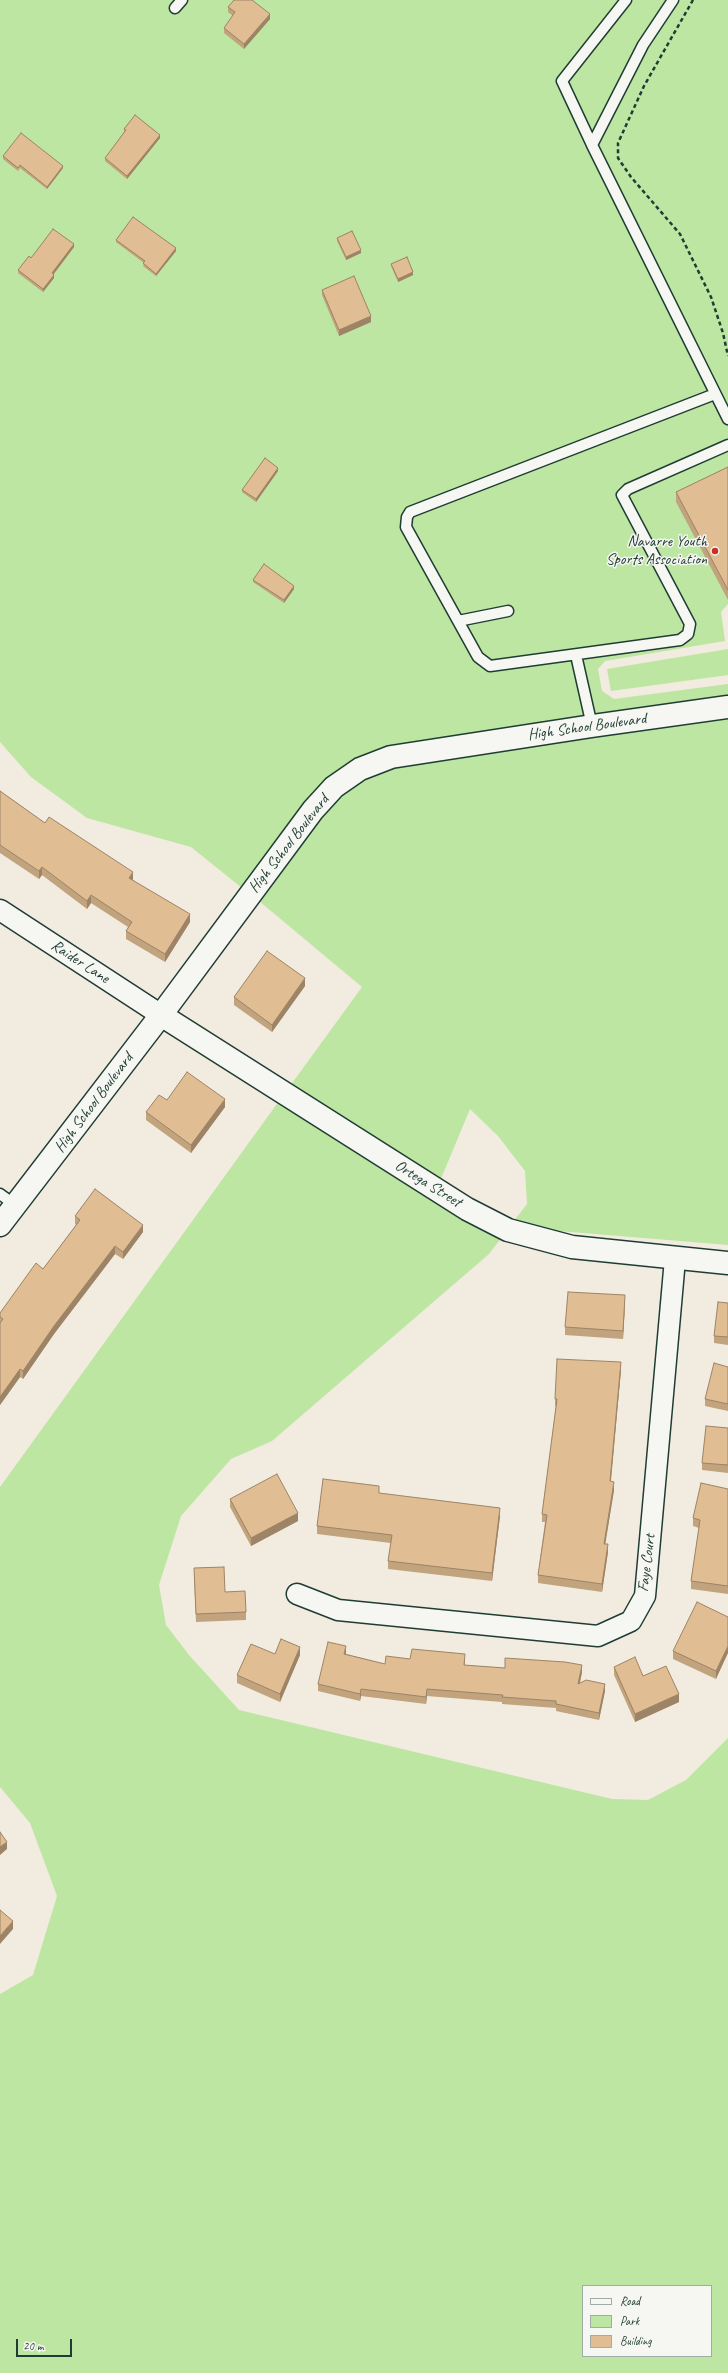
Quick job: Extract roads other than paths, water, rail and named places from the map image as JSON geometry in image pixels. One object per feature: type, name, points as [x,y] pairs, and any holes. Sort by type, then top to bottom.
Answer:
[{"type":"street","name":"High School Boulevard","points":[[0,1225],[8,1200],[161,1015],[313,810],[334,787],[360,769],[391,757],[728,707]]},
{"type":"street","name":"Raider Lane","points":[[0,910],[161,1015]]},
{"type":"street","name":"Ortega Street","points":[[161,1015],[467,1209],[508,1230],[572,1247],[675,1259],[728,1263]]},
{"type":"street","name":"Faye Court","points":[[297,1594],[338,1610],[598,1636],[630,1621],[645,1596],[675,1259]]},
{"type":"lane","points":[[175,8],[182,0]]},
{"type":"lane","points":[[626,0],[562,81],[592,145],[728,419]]},
{"type":"lane","points":[[592,145],[606,113],[669,1]]},
{"type":"lane","points":[[715,394],[410,512],[405,521],[408,533],[478,657],[490,666],[576,655],[685,638],[690,624],[622,495],[628,489],[728,445]]},
{"type":"lane","points":[[458,621],[508,611]]},
{"type":"lane","points":[[576,655],[592,726]]},
{"type":"place","name":"Navarre Youth Sports Association","points":[[715,551]]}]
